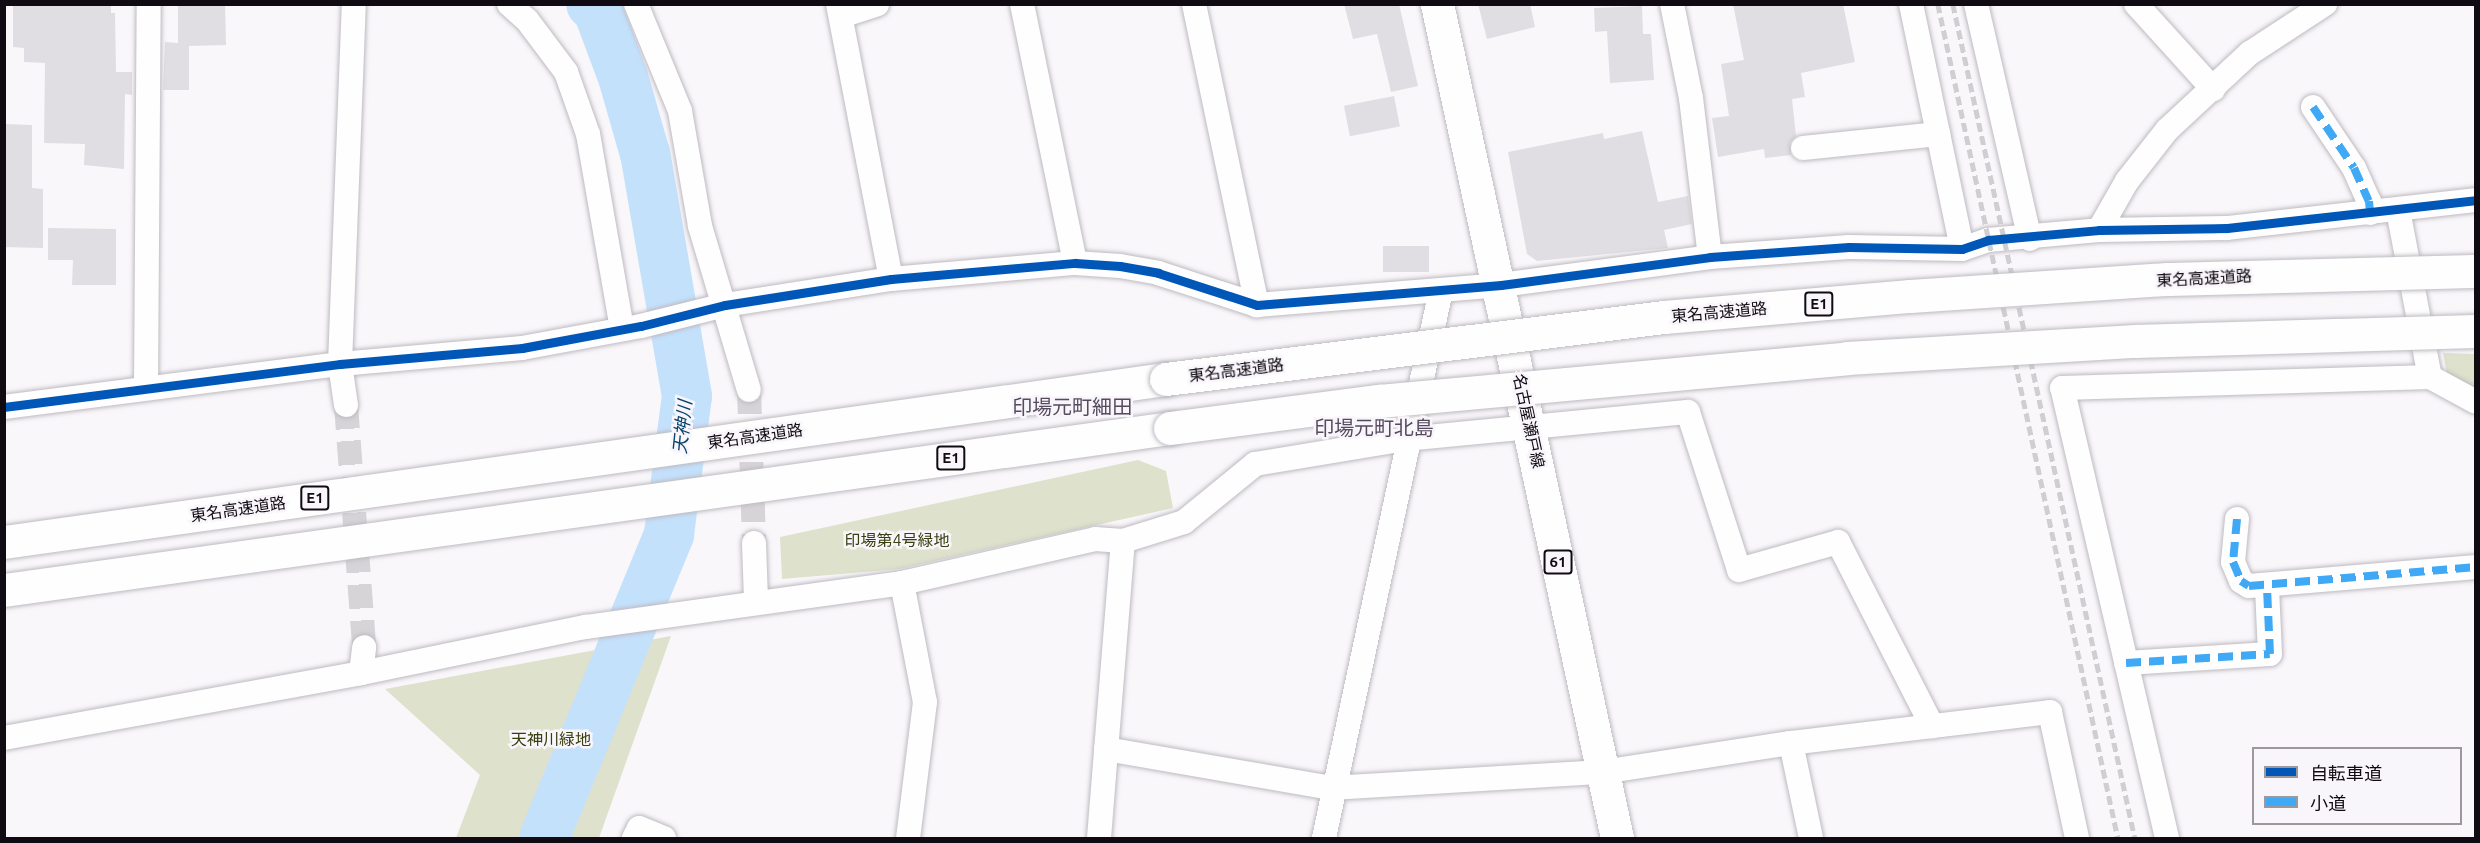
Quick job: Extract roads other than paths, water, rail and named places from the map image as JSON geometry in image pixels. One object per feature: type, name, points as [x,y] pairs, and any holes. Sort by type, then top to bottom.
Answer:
[{"type":"main road","name":"名古屋瀬戸線","points":[[1437,4],[1501,285],[1617,838]]},
{"type":"main road","name":"東名高速道路","points":[[4,542],[1166,379],[1664,317],[1899,297],[2167,279],[2475,271]]},
{"type":"main road","name":"E1","points":[[4,590],[1379,401],[1847,358],[2158,340],[2475,331]]},
{"type":"street","points":[[146,388],[150,4]]},
{"type":"street","points":[[346,405],[340,364],[354,4]]},
{"type":"street","points":[[509,4],[527,20],[566,72],[584,124],[631,327]]},
{"type":"street","points":[[636,4],[680,111],[700,226],[719,306],[748,390]]},
{"type":"street","points":[[877,4],[839,10],[891,279]]},
{"type":"street","points":[[1022,4],[1075,264]]},
{"type":"street","points":[[1194,4],[1257,305]]},
{"type":"street","points":[[1672,4],[1691,98],[1710,257]]},
{"type":"street","points":[[1911,4],[1962,249]]},
{"type":"street","points":[[1976,4],[2030,239]]},
{"type":"street","points":[[2136,4],[2213,89]]},
{"type":"street","points":[[2099,230],[2127,181],[2167,130],[2250,53],[2325,4]]},
{"type":"street","points":[[2313,107],[2354,168],[2370,213]]},
{"type":"street","points":[[1803,148],[1938,134]]},
{"type":"street","points":[[4,406],[340,364],[522,348],[631,327],[719,306],[891,279],[1075,264],[1158,273],[1257,305],[1501,285],[1710,257],[1849,247],[1962,249],[1988,240],[2030,239],[2099,230],[2227,228],[2475,200]]},
{"type":"street","points":[[2398,210],[2430,377]]},
{"type":"street","points":[[1324,838],[1331,788],[1406,439],[1441,290]]},
{"type":"street","points":[[2167,838],[2062,388],[2430,377],[2475,402]]},
{"type":"street","points":[[4,738],[362,673],[586,627],[756,600],[902,583],[1095,539],[1123,541],[1184,522],[1255,464],[1406,439],[1688,412],[1739,570],[1838,542],[1932,726]]},
{"type":"street","points":[[2237,519],[2233,562],[2249,586],[2267,587],[2475,567]]},
{"type":"street","points":[[1099,838],[1123,541]]},
{"type":"street","points":[[754,543],[756,600]]},
{"type":"street","points":[[902,583],[925,702],[908,838]]},
{"type":"street","points":[[2126,663],[2270,654],[2267,587]]},
{"type":"street","points":[[362,673],[364,647]]},
{"type":"street","points":[[1106,749],[1331,788],[1603,772],[1791,743],[2050,712],[2077,838]]},
{"type":"street","points":[[1791,743],[1811,838]]},
{"type":"street","points":[[634,838],[639,828],[664,838]]},
{"type":"waterway","name":"天神川","points":[[544,838],[669,534],[687,396],[645,154],[623,77],[598,10],[591,4]]},
{"type":"tunnel","points":[[749,390],[754,543]]},
{"type":"tunnel","points":[[346,405],[364,647]]},
{"type":"railway","points":[[1938,4],[2118,838]]},
{"type":"railway","points":[[1953,4],[2135,838]]},
{"type":"district","name":"印場元町細田","points":[[1072,406]]},
{"type":"district","name":"印場元町北島","points":[[1374,427]]},
{"type":"park label","name":"印場第4号緑地","points":[[897,540]]},
{"type":"park label","name":"天神川緑地","points":[[551,739]]}]
